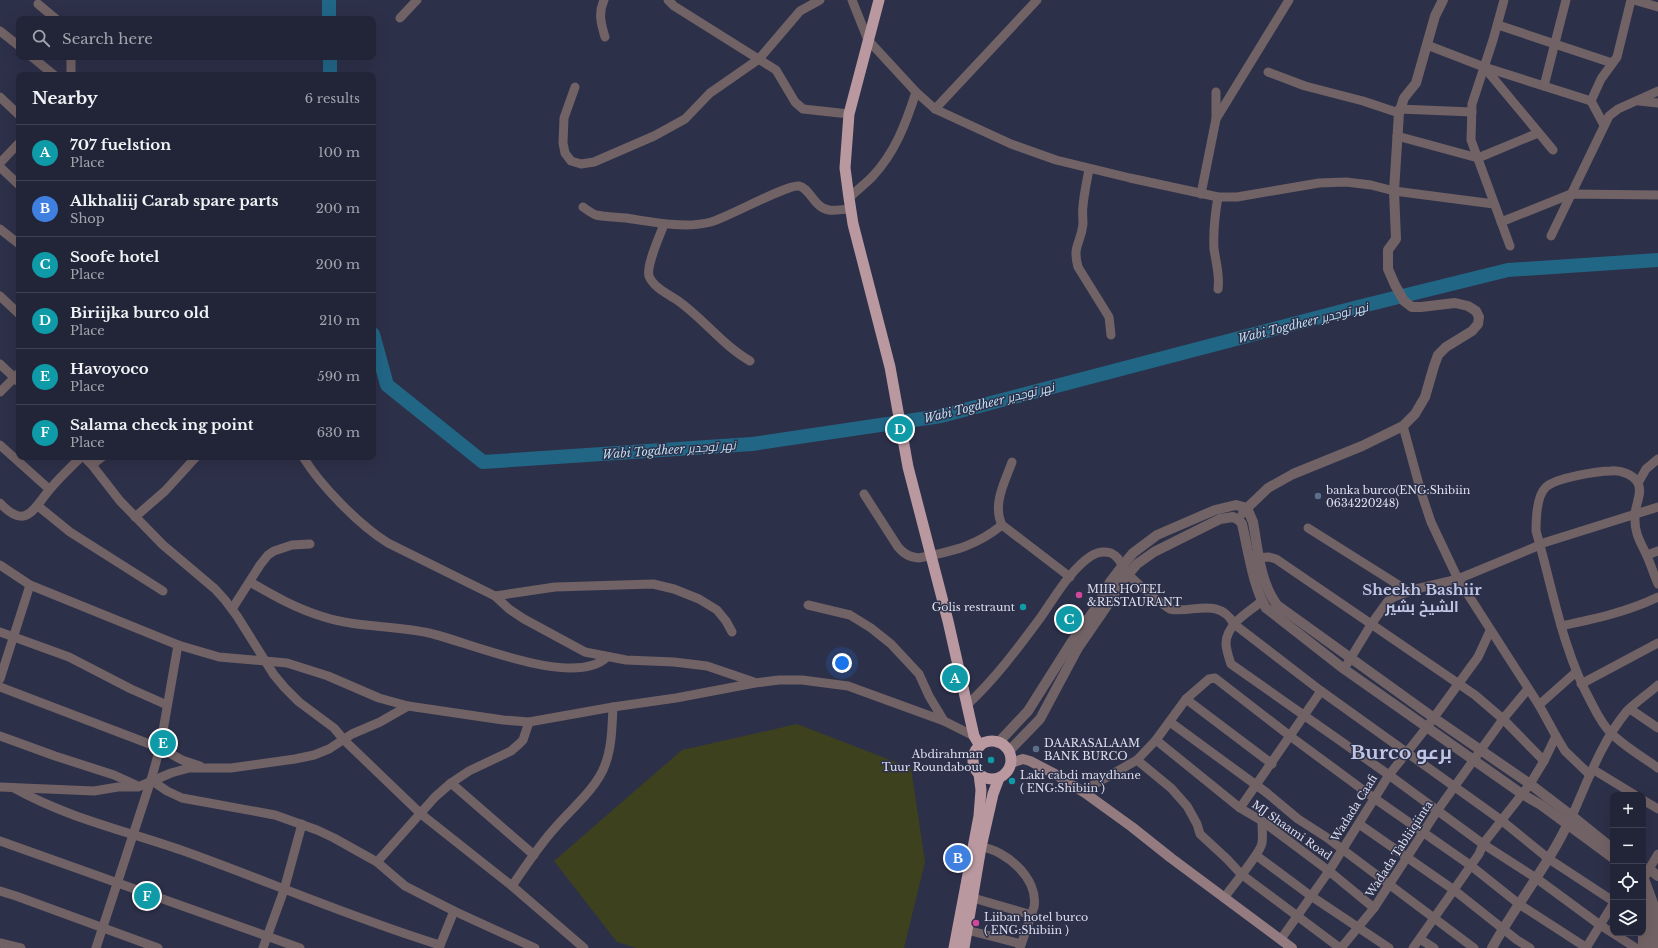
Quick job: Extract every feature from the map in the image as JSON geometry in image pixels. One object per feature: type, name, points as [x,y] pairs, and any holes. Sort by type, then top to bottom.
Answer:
[{"type":"highway","points":[[879,0],[849,114],[845,168],[849,203],[890,367],[908,466],[932,555],[974,736],[980,746]]},
{"type":"highway","points":[[954,948],[980,816],[981,790],[979,774],[974,763],[976,751],[980,746],[992,742],[998,743],[1008,751],[1011,757],[1011,763],[1005,774],[999,778],[992,779],[985,778],[979,774]]},
{"type":"highway","points":[[964,948],[981,847],[993,794],[999,778]]},
{"type":"main road","points":[[1011,763],[1023,759],[1030,761],[1055,774],[1084,793],[1132,827],[1292,948]]},
{"type":"street","points":[[400,18],[417,0]]},
{"type":"street","points":[[604,0],[600,8],[600,20],[605,38]]},
{"type":"street","points":[[575,87],[564,118],[563,144],[565,153],[571,160],[582,164],[594,162],[654,136],[685,119],[710,93],[759,60],[800,12],[820,0]]},
{"type":"street","points":[[852,0],[868,40],[916,92],[935,109],[1011,144],[1090,169],[1218,197],[1237,197],[1319,183],[1346,182],[1371,184],[1394,191],[1494,204]]},
{"type":"street","points":[[935,109],[1037,0]]},
{"type":"street","points":[[1216,119],[1289,0]]},
{"type":"street","points":[[1435,0],[1436,16]]},
{"type":"street","points":[[1239,520],[1246,508],[1268,488],[1293,474],[1362,446],[1403,426],[1416,414],[1425,397],[1438,355],[1446,347],[1472,331],[1478,324],[1479,317],[1476,311],[1468,306],[1455,303],[1421,308],[1412,307],[1404,301],[1388,269],[1388,250],[1396,239],[1394,191],[1399,111],[1404,98],[1416,83],[1436,16],[1443,0]]},
{"type":"street","points":[[1504,0],[1498,25],[1472,104],[1471,140],[1510,246]]},
{"type":"street","points":[[1544,86],[1566,0]]},
{"type":"street","points":[[1591,101],[1601,79],[1617,57],[1632,0],[1658,7]]},
{"type":"street","points":[[673,2],[776,70],[795,102],[803,109],[849,114]]},
{"type":"street","points":[[38,4],[52,16]]},
{"type":"street","points":[[1498,25],[1612,63]]},
{"type":"street","points":[[0,31],[16,44]]},
{"type":"street","points":[[1427,45],[1484,67],[1591,101],[1604,125]]},
{"type":"street","points":[[36,60],[50,72]]},
{"type":"street","points":[[71,60],[71,72]]},
{"type":"street","points":[[1484,67],[1553,150]]},
{"type":"street","points":[[1268,72],[1305,86],[1399,111],[1472,112]]},
{"type":"street","points":[[1551,236],[1609,116],[1618,109],[1658,91]]},
{"type":"street","points":[[583,207],[595,214],[664,224],[697,224],[711,222],[793,186],[800,186],[818,206],[828,210],[849,203],[871,178],[893,149],[903,130],[916,92]]},
{"type":"street","points":[[1201,194],[1216,119],[1216,92]]},
{"type":"street","points":[[0,98],[16,112]]},
{"type":"street","points":[[1638,101],[1658,103]]},
{"type":"street","points":[[1397,136],[1478,158],[1538,132]]},
{"type":"street","points":[[0,163],[16,146]]},
{"type":"street","points":[[0,167],[16,182]]},
{"type":"street","points":[[1090,169],[1084,191],[1083,226],[1076,246],[1076,259],[1078,267],[1109,317],[1111,335]]},
{"type":"street","points":[[1501,222],[1571,194],[1658,195]]},
{"type":"street","points":[[1218,197],[1214,236],[1220,278],[1218,289]]},
{"type":"street","points":[[664,224],[649,264],[650,277],[653,283],[680,302],[709,326],[726,344],[750,361]]},
{"type":"street","points":[[0,229],[16,242]]},
{"type":"street","points":[[0,296],[16,311]]},
{"type":"street","points":[[0,364],[16,377]]},
{"type":"street","points":[[0,392],[16,379]]},
{"type":"street","points":[[1403,426],[1431,522],[1458,579],[1490,631],[1539,705],[1556,736],[1574,761],[1629,792]]},
{"type":"street","points":[[0,445],[16,459]]},
{"type":"street","points":[[1658,459],[1646,469],[1638,483],[1638,501],[1635,514],[1635,528],[1640,544],[1647,555],[1658,584]]},
{"type":"street","points":[[17,460],[49,489]]},
{"type":"street","points":[[0,503],[8,512],[19,516],[27,516],[38,506],[49,489],[78,460]]},
{"type":"street","points":[[87,460],[120,502],[163,545],[215,589],[232,609],[274,675],[299,702],[334,728],[344,740],[421,814],[512,886],[584,948]]},
{"type":"street","points":[[92,465],[98,460]]},
{"type":"street","points":[[135,517],[165,491],[193,460]]},
{"type":"street","points":[[305,460],[321,482],[374,534],[388,543],[494,596],[524,619],[576,648],[590,654],[626,660],[674,662],[707,666],[755,683]]},
{"type":"street","points":[[1012,462],[999,498],[998,513],[1002,525],[1070,577]]},
{"type":"street","points":[[1638,483],[1628,474],[1612,471],[1584,474],[1546,487],[1540,500],[1536,516],[1536,531],[1561,626],[1581,684],[1599,716],[1612,734],[1658,768]]},
{"type":"street","points":[[864,494],[898,547],[905,554],[919,558],[968,546],[987,536],[1002,525]]},
{"type":"street","points":[[1008,751],[1040,719],[1075,645],[1110,582],[1122,565],[1144,544],[1157,535],[1226,506],[1236,505],[1246,508],[1253,522],[1255,558],[1262,601],[1266,608],[1344,668],[1522,794],[1570,820],[1610,847]]},
{"type":"street","points":[[38,506],[70,532],[163,591]]},
{"type":"street","points":[[1344,668],[1372,623],[1388,601],[1400,594],[1458,579],[1540,545],[1658,507]]},
{"type":"street","points":[[998,743],[1028,711],[1075,645],[1109,603],[1120,584],[1137,564],[1154,552],[1194,531],[1226,517],[1233,517],[1239,520],[1242,524],[1269,595],[1277,605],[1434,718],[1530,784],[1610,855]]},
{"type":"street","points":[[1308,528],[1408,591]]},
{"type":"street","points":[[232,609],[265,559],[274,551],[292,545],[310,544]]},
{"type":"street","points":[[1647,555],[1658,551]]},
{"type":"street","points":[[967,705],[988,684],[1018,649],[1070,577],[1092,555],[1102,552],[1115,555],[1128,574],[1170,609],[1208,608],[1226,614],[1231,618],[1234,624],[1321,691],[1501,820],[1549,859],[1610,901]]},
{"type":"street","points":[[1255,558],[1269,557],[1276,559],[1460,684],[1503,719],[1544,761]]},
{"type":"street","points":[[0,565],[30,585],[178,645],[219,657],[287,663],[346,684],[379,698],[408,706],[503,720],[529,722],[613,707],[676,698],[755,683],[779,680],[802,680],[848,686],[944,721],[974,736]]},
{"type":"street","points":[[250,582],[300,610],[323,617],[351,624],[392,627],[429,633],[529,663],[582,667],[596,665],[607,656]]},
{"type":"street","points":[[494,596],[555,587],[652,584],[699,599],[717,610],[726,621],[732,632]]},
{"type":"street","points":[[0,679],[30,585]]},
{"type":"street","points":[[1561,626],[1635,608],[1658,597]]},
{"type":"street","points":[[1262,601],[1230,629],[1226,643],[1231,664],[1304,717],[1389,775],[1483,844],[1536,878],[1600,925],[1636,948]]},
{"type":"street","points":[[808,605],[850,615],[871,628],[891,644],[919,674],[929,696],[944,721]]},
{"type":"street","name":"Wadada Caafi","points":[[1281,939],[1329,871],[1389,775],[1460,684],[1478,657],[1490,631]]},
{"type":"street","points":[[0,632],[69,657],[131,689],[167,705]]},
{"type":"street","points":[[1581,684],[1658,643]]},
{"type":"street","points":[[96,948],[160,748],[178,645]]},
{"type":"street","points":[[1539,705],[1576,672]]},
{"type":"street","points":[[1084,793],[1093,785],[1137,760],[1156,740],[1186,699],[1209,679],[1215,678],[1374,798],[1470,865],[1519,904],[1586,948],[1610,908]]},
{"type":"street","points":[[1492,948],[1559,844],[1602,748],[1630,709],[1658,685]]},
{"type":"street","points":[[0,687],[160,748],[182,760],[207,769]]},
{"type":"street","name":"Wadada Tabliiqiinta","points":[[1340,948],[1374,908],[1437,811],[1503,719],[1528,689]]},
{"type":"street","points":[[1240,808],[1257,786],[1321,691]]},
{"type":"street","points":[[1186,699],[1272,764]]},
{"type":"street","points":[[0,788],[94,791],[118,787],[138,786],[151,780],[189,768],[207,769],[254,766],[314,755],[329,749],[352,734],[380,722],[408,706]]},
{"type":"street","points":[[512,886],[552,830],[599,777],[605,765],[611,736],[613,707]]},
{"type":"street","points":[[1630,709],[1658,728]]},
{"type":"street","points":[[1028,711],[1040,719]]},
{"type":"street","points":[[377,862],[435,797],[451,783],[469,771],[511,750],[519,744],[523,740],[529,722]]},
{"type":"street","points":[[1170,722],[1257,786],[1298,819],[1326,837],[1474,948]]},
{"type":"street","points":[[0,736],[114,775],[138,786]]},
{"type":"street","points":[[1414,948],[1479,854],[1483,844],[1530,784],[1544,761],[1556,736]]},
{"type":"street","name":"MJ Shaami Road","points":[[1156,740],[1240,808],[1262,821],[1329,871],[1374,908]]},
{"type":"street","points":[[1137,760],[1171,788],[1187,806],[1197,824],[1200,834],[1241,874],[1296,917],[1340,948]]},
{"type":"street","points":[[151,780],[167,791],[182,798],[275,815],[302,824],[334,838],[377,862],[405,886],[454,911],[535,948]]},
{"type":"street","points":[[451,783],[534,855]]},
{"type":"street","points":[[14,788],[53,808],[132,835],[179,849],[284,890],[440,947],[454,911]]},
{"type":"street","points":[[1646,802],[1658,809]]},
{"type":"street","points":[[1224,898],[1256,856],[1262,844],[1262,821]]},
{"type":"street","points":[[263,948],[284,890],[302,824]]},
{"type":"street","points":[[1359,824],[1454,890],[1517,940],[1530,948]]},
{"type":"street","points":[[0,841],[300,948]]},
{"type":"street","points":[[967,930],[1020,946],[1036,900],[1034,893],[1022,872],[1016,865],[1004,855],[990,848],[981,847]]},
{"type":"street","points":[[1646,873],[1658,854]]},
{"type":"street","points":[[1256,856],[1311,896],[1389,948]]},
{"type":"street","points":[[1646,875],[1658,876]]},
{"type":"street","points":[[1646,881],[1650,903],[1653,948]]},
{"type":"street","points":[[0,891],[158,948]]},
{"type":"street","points":[[973,898],[1032,915]]},
{"type":"street","points":[[1643,948],[1650,903]]},
{"type":"street","points":[[1420,939],[1434,948]]},
{"type":"street","points":[[0,943],[21,948]]},
{"type":"green space","points":[[797,724],[911,768],[925,862],[904,948],[636,948],[617,942],[554,861],[682,750]]},
{"type":"waterway","name":"Wabi Togdheer نهر توجدير","points":[[329,0],[329,16]]},
{"type":"waterway","name":"Wabi Togdheer نهر توجدير","points":[[330,60],[330,72]]},
{"type":"waterway","name":"Wabi Togdheer نهر توجدير","points":[[376,345],[387,385],[483,462],[752,444],[941,416],[1358,307],[1508,270],[1658,260]]},
{"type":"place","name":"Biriijka burco old","points":[[900,429]]},
{"type":"place","name":"banka burco(ENG:Shibiin 0634220248)","points":[[1318,496]]},
{"type":"place","name":"MIIR HOTEL &RESTAURANT","points":[[1079,595]]},
{"type":"place","name":"Golis restraunt","points":[[1023,607]]},
{"type":"place","name":"Soofe hotel","points":[[1069,619]]},
{"type":"place","name":"707 fuelstion","points":[[955,678]]},
{"type":"place","name":"Havoyoco","points":[[163,743]]},
{"type":"place","name":"DAARASALAAM BANK BURCO","points":[[1036,749]]},
{"type":"place","name":"Abdirahman Tuur Roundabout","points":[[991,760]]},
{"type":"place","name":"Laki cabdi maydhane ( ENG:Shibiin )","points":[[1012,781]]},
{"type":"place","name":"Alkhaliij Carab spare parts","points":[[958,858]]},
{"type":"place","name":"Salama check ing point","points":[[147,896]]},
{"type":"place","name":"Liiban hotel burco ( ENG:Shibiin )","points":[[976,923]]},
{"type":"district","name":"Sheekh Bashiir الشيخ بشير","points":[[1422,598]]},
{"type":"district","name":"Burco برعو","points":[[1401,752]]}]
